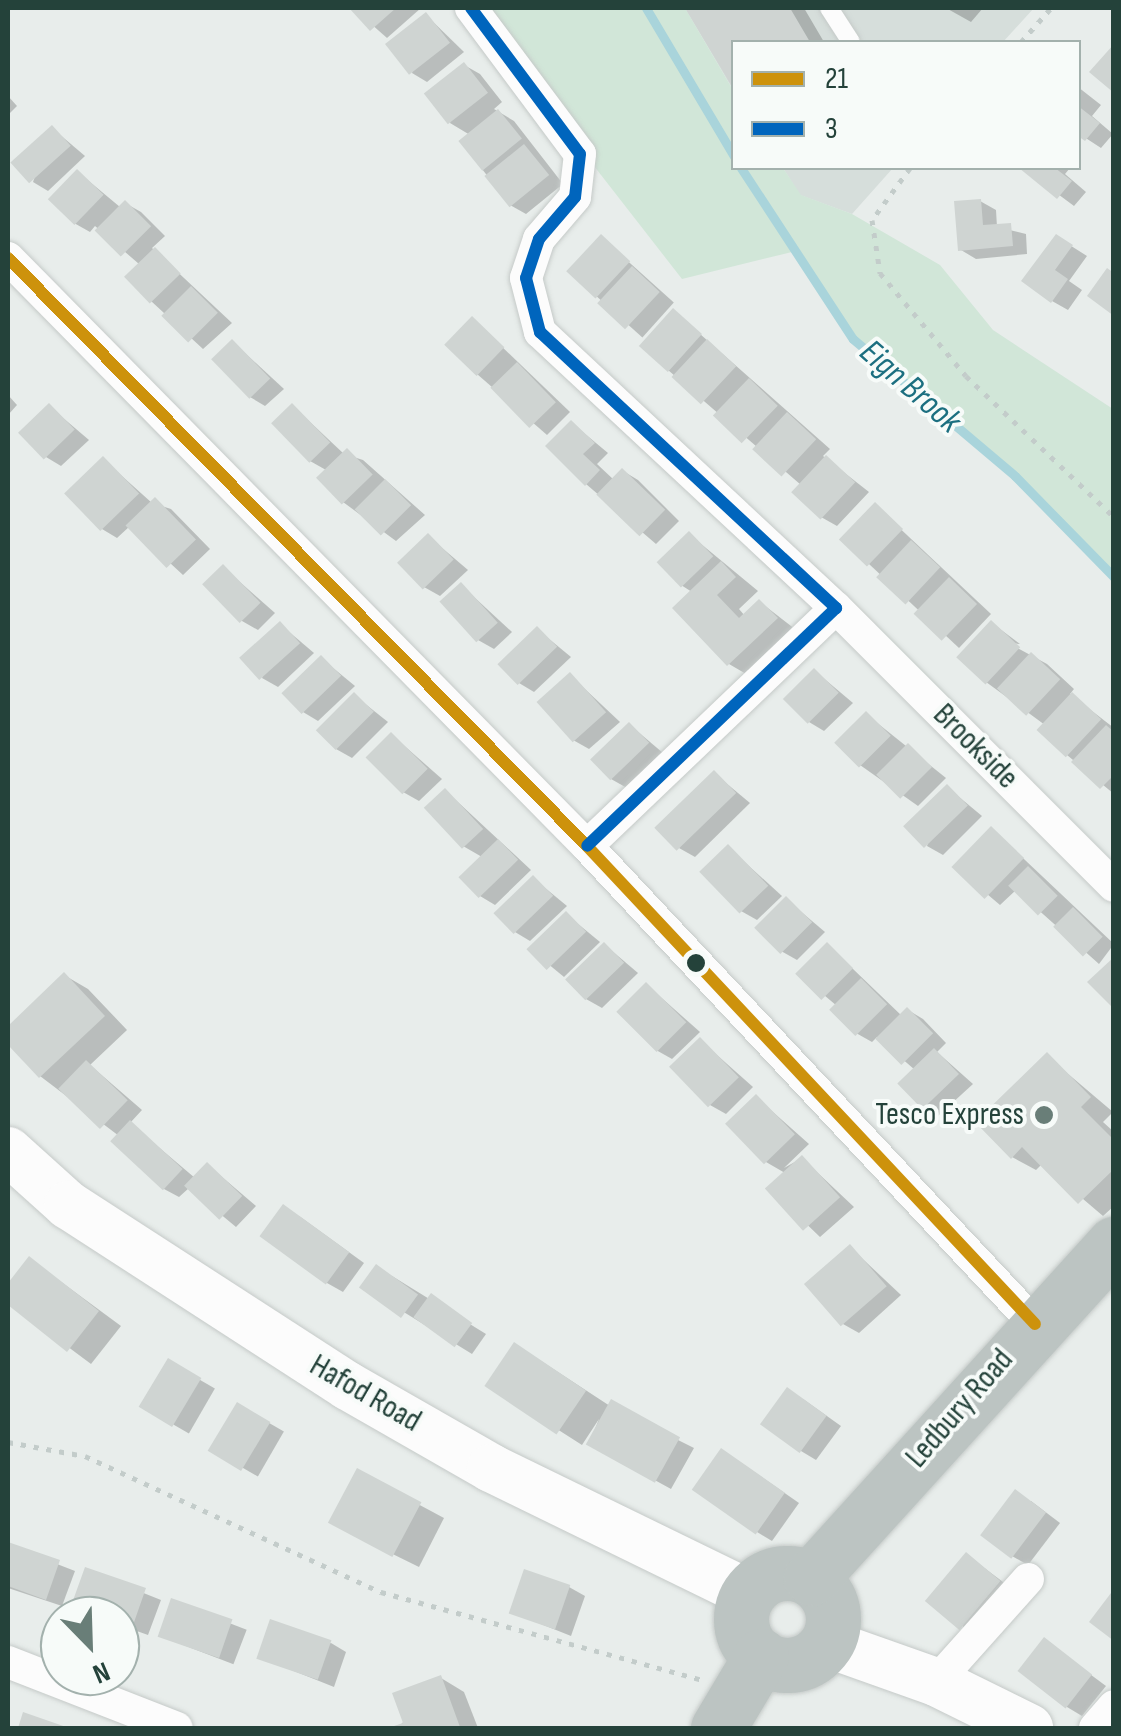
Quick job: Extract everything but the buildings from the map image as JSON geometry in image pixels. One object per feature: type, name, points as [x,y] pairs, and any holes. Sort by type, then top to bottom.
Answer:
[{"type":"highway","name":"Ledbury Road","points":[[811,1578],[1034,1324],[1114,1244]]},
{"type":"highway","points":[[777,1574],[811,1578],[832,1606],[826,1643],[798,1663],[737,1695],[749,1646],[741,1621],[749,1594],[777,1574]]},
{"type":"street","name":"Brookside","points":[[471,8],[580,154],[574,197],[539,239],[526,278],[540,332],[836,608],[1114,886]]},
{"type":"street","points":[[8,258],[587,846],[1034,1324]]},
{"type":"street","points":[[587,846],[836,608]]},
{"type":"street","name":"Hafod Road","points":[[8,1152],[68,1206],[348,1386],[491,1468],[749,1594]]},
{"type":"street","points":[[936,1682],[1028,1579]]},
{"type":"street","points":[[826,1643],[936,1682],[1029,1728]]},
{"type":"street","points":[[8,1662],[177,1728]]},
{"type":"street","points":[[1095,1728],[1114,1706]]},
{"type":"lane","points":[[829,8],[850,40]]},
{"type":"path","points":[[1023,40],[1051,8]]},
{"type":"path","points":[[909,170],[872,220],[880,273],[966,376],[1114,517]]},
{"type":"path","points":[[8,1442],[85,1456],[381,1592],[698,1678],[737,1695]]},
{"type":"shaded area","points":[[685,8],[1034,8],[1005,40],[731,40],[731,87]]},
{"type":"shaded area","points":[[784,170],[891,170],[852,214],[800,195]]},
{"type":"green space","points":[[471,8],[685,8],[731,87],[731,170],[784,170],[801,195],[852,214],[940,265],[993,330],[1113,409],[1113,577],[1015,476],[853,339],[796,251],[682,279]]},
{"type":"waterway","name":"Eign Brook","points":[[646,8],[731,151]]},
{"type":"waterway","name":"Eign Brook","points":[[742,170],[853,339],[1015,476],[1114,577]]},
{"type":"transit line","name":"3","points":[[471,8],[580,154],[575,197],[539,239],[526,278],[540,332],[836,608],[587,846]]},
{"type":"transit line","name":"21","points":[[8,258],[587,846],[1035,1324]]},
{"type":"place","name":"Tesco Express","points":[[1044,1115]]}]
